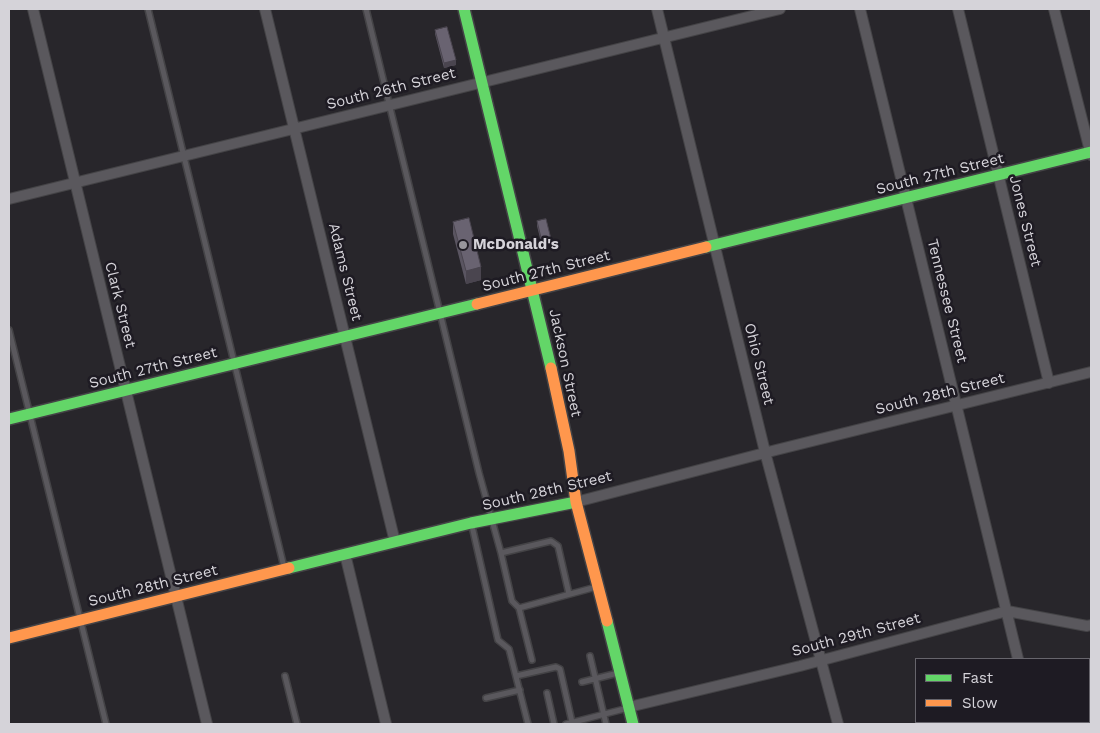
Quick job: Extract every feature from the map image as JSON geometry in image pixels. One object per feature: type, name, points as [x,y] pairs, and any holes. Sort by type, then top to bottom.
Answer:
[{"type":"main road","name":"Jackson Street","points":[[464,9],[534,289],[569,451],[576,502],[633,724]]},
{"type":"main road","name":"South 27th Street","points":[[9,419],[998,174],[1091,153]]},
{"type":"main road","name":"South 28th Street","points":[[9,638],[471,523],[576,502]]},
{"type":"street","name":"Clark Street","points":[[33,9],[207,724]]},
{"type":"street","name":"Adams Street","points":[[265,9],[395,542]]},
{"type":"street","name":"Ohio Street","points":[[657,9],[765,452],[838,724]]},
{"type":"street","name":"South 26th Street","points":[[9,199],[780,9]]},
{"type":"street","name":"Tennessee Street","points":[[860,9],[1018,658]]},
{"type":"street","name":"Jones Street","points":[[958,9],[1049,383]]},
{"type":"street","points":[[1054,9],[1091,153]]},
{"type":"street","name":"South 28th Street","points":[[576,502],[765,452],[1091,372]]},
{"type":"street","points":[[345,554],[386,724]]},
{"type":"street","name":"South 29th Street","points":[[629,708],[1006,611],[1087,626],[1091,625]]},
{"type":"lane","points":[[148,9],[284,569]]},
{"type":"lane","points":[[366,9],[491,519],[502,553],[512,601],[519,608],[532,660]]},
{"type":"lane","points":[[9,330],[106,724]]},
{"type":"lane","points":[[471,523],[498,640],[509,649],[528,724]]},
{"type":"lane","points":[[502,553],[551,542],[558,546],[569,594]]},
{"type":"lane","points":[[519,608],[598,587]]},
{"type":"lane","points":[[590,656],[606,724]]},
{"type":"lane","points":[[516,676],[542,673],[556,666],[560,670],[567,686],[572,722]]},
{"type":"lane","points":[[582,682],[620,672]]},
{"type":"lane","points":[[285,676],[297,724]]},
{"type":"lane","points":[[486,698],[520,690]]},
{"type":"lane","points":[[547,693],[554,724]]},
{"type":"lane","points":[[566,724],[629,708]]},
{"type":"building","points":[[447,27],[456,60],[444,63],[435,30]]},
{"type":"building","points":[[469,218],[481,267],[466,271],[453,222]]},
{"type":"building","points":[[546,219],[551,239],[542,242],[537,221]]},
{"type":"traffic: fast","points":[[464,9],[551,368]]},
{"type":"traffic: fast","points":[[706,247],[1091,152]]},
{"type":"traffic: fast","points":[[9,419],[477,304]]},
{"type":"traffic: fast","points":[[289,568],[471,523],[576,502]]},
{"type":"traffic: fast","points":[[607,621],[633,724]]},
{"type":"traffic: slow","points":[[477,304],[706,247]]},
{"type":"traffic: slow","points":[[551,368],[569,451],[576,502],[607,621]]},
{"type":"traffic: slow","points":[[9,638],[289,568]]},
{"type":"place","name":"McDonald's","points":[[463,245]]}]
